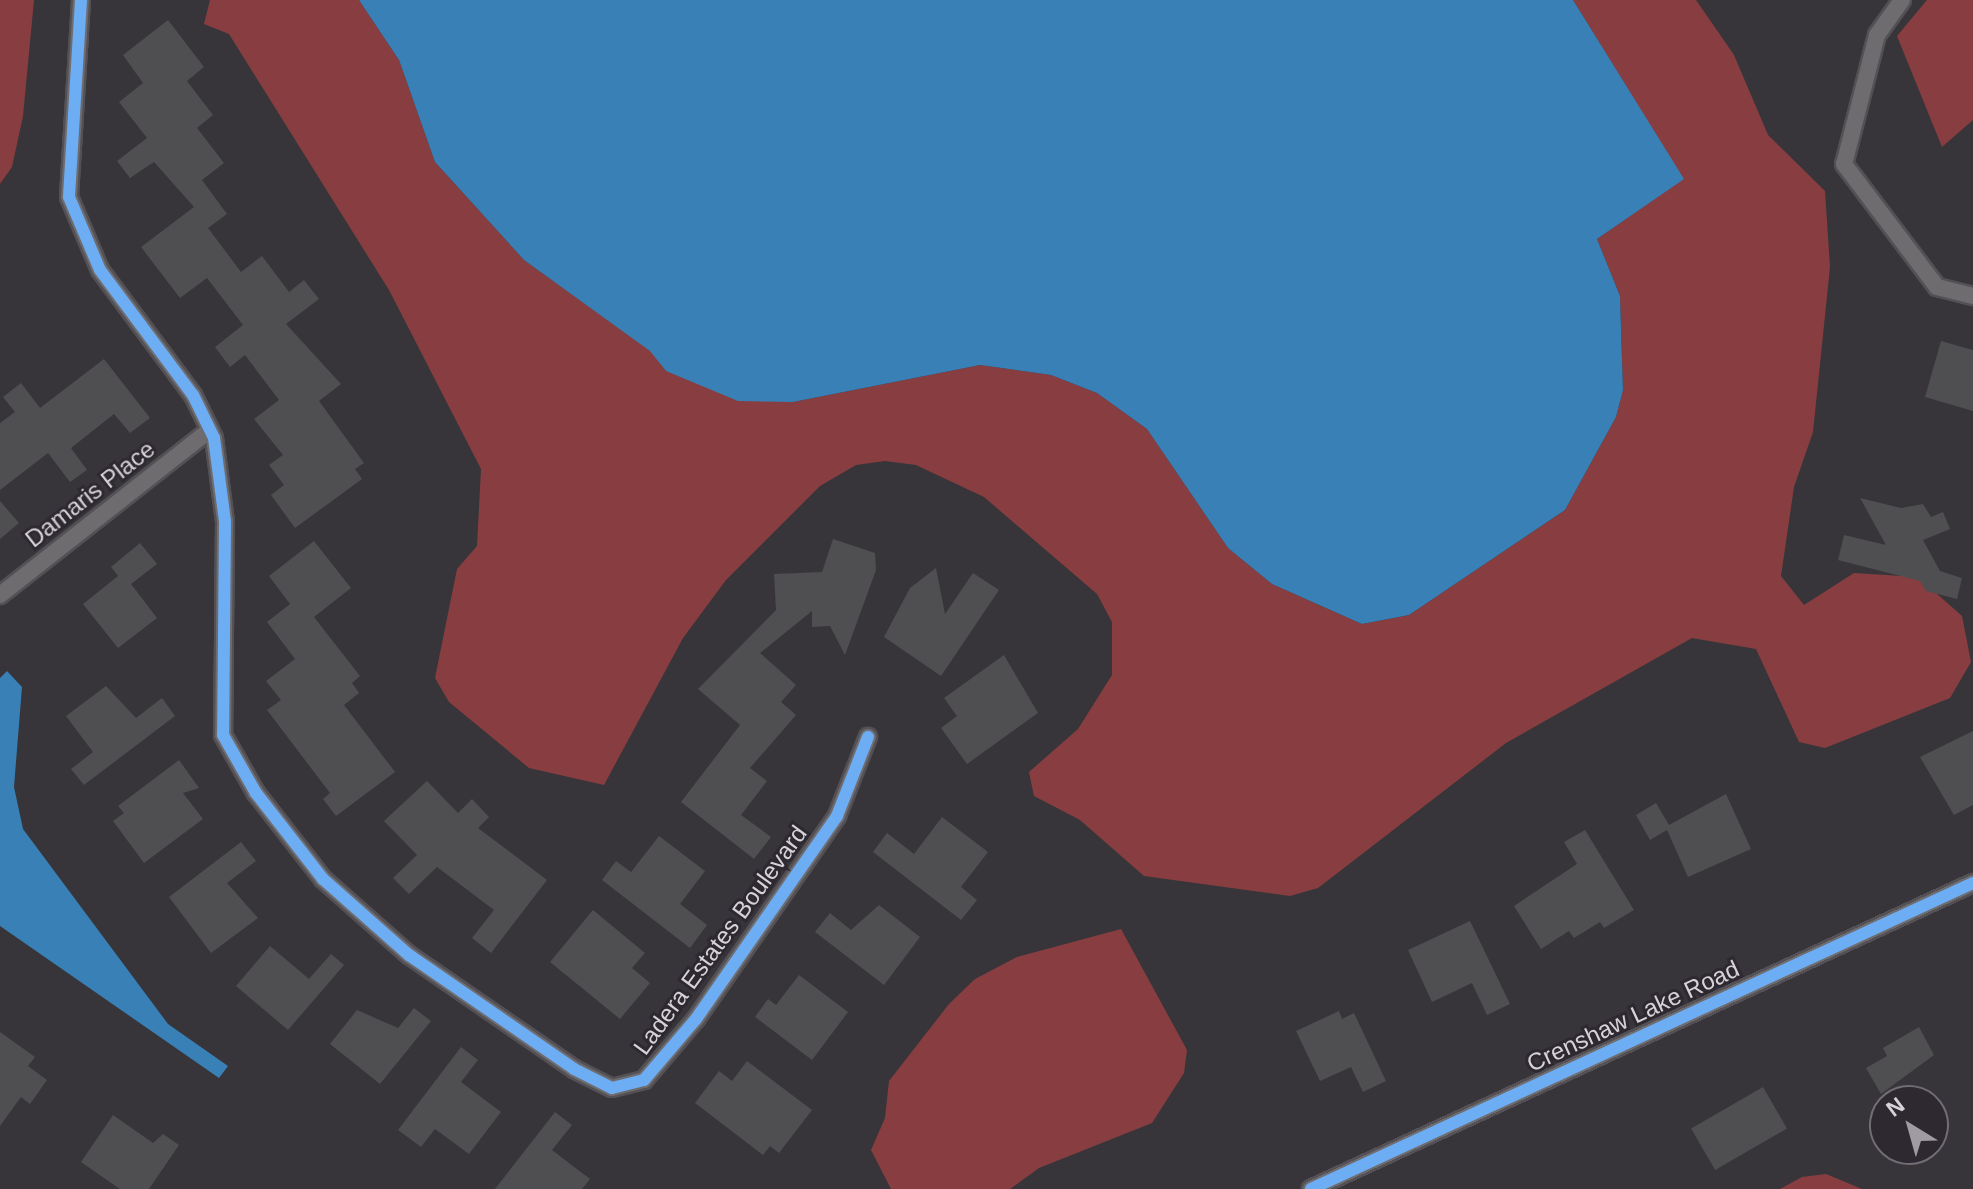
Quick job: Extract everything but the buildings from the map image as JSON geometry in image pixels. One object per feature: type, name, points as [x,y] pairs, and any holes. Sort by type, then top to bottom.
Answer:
[{"type":"street","name":"Ladera Estates Boulevard","points":[[81,0],[69,197],[100,270],[193,395],[210,430],[225,521],[223,735],[256,793],[323,879],[409,955],[612,1088],[644,1080],[696,1019],[837,816],[868,737]]},
{"type":"street","points":[[1902,0],[1877,35],[1844,164],[1937,287],[1973,296]]},
{"type":"street","name":"Damaris Place","points":[[0,595],[210,430]]},
{"type":"street","name":"Crenshaw Lake Road","points":[[1311,1189],[1973,883]]},
{"type":"shaded area","points":[[0,0],[34,0],[23,116],[12,167],[0,184]]},
{"type":"shaded area","points":[[210,0],[359,0],[399,60],[435,162],[524,260],[651,351],[666,371],[793,402],[980,365],[1051,375],[1097,393],[1147,429],[1228,548],[1272,584],[1362,624],[1409,615],[1565,510],[1616,417],[1623,390],[1620,296],[1597,239],[1683,179],[1573,0],[1696,0],[1734,55],[1768,135],[1825,191],[1830,267],[1813,432],[1794,487],[1781,576],[1804,605],[1854,573],[1918,577],[1962,616],[1971,662],[1950,698],[1825,748],[1799,742],[1756,649],[1692,638],[1506,743],[1318,888],[1290,896],[1144,876],[1080,820],[1034,796],[1029,772],[1078,729],[1112,675],[1112,622],[1097,594],[984,497],[916,465],[885,461],[856,465],[820,486],[726,580],[683,638],[604,785],[529,768],[449,702],[435,678],[457,569],[477,546],[481,469],[389,290],[229,34],[204,24]]},
{"type":"shaded area","points":[[1927,0],[1973,0],[1973,120],[1942,147],[1897,36]]},
{"type":"shaded area","points":[[1121,929],[1187,1050],[1184,1073],[1152,1123],[1039,1168],[1010,1189],[891,1189],[871,1150],[885,1118],[889,1081],[949,1004],[975,979],[1017,957]]},
{"type":"shaded area","points":[[1826,1174],[1862,1189],[1780,1189],[1802,1177]]},
{"type":"water","points":[[359,0],[1573,0],[1684,179],[1597,239],[1620,296],[1623,390],[1616,417],[1565,510],[1409,615],[1362,624],[1272,584],[1228,548],[1147,429],[1097,393],[1051,375],[980,365],[793,402],[738,401],[666,371],[650,351],[524,260],[435,162],[399,60]]},
{"type":"water","points":[[7,671],[22,687],[14,787],[23,829],[168,1024],[228,1066],[219,1078],[0,926],[0,678]]},
{"type":"cycle path","points":[[81,0],[69,197],[100,270],[193,395],[214,438],[225,521],[223,735],[256,793],[323,879],[409,955],[574,1069],[612,1088],[644,1080],[696,1019],[837,816],[868,737]]},
{"type":"cycle path","points":[[1311,1189],[1973,883]]}]
